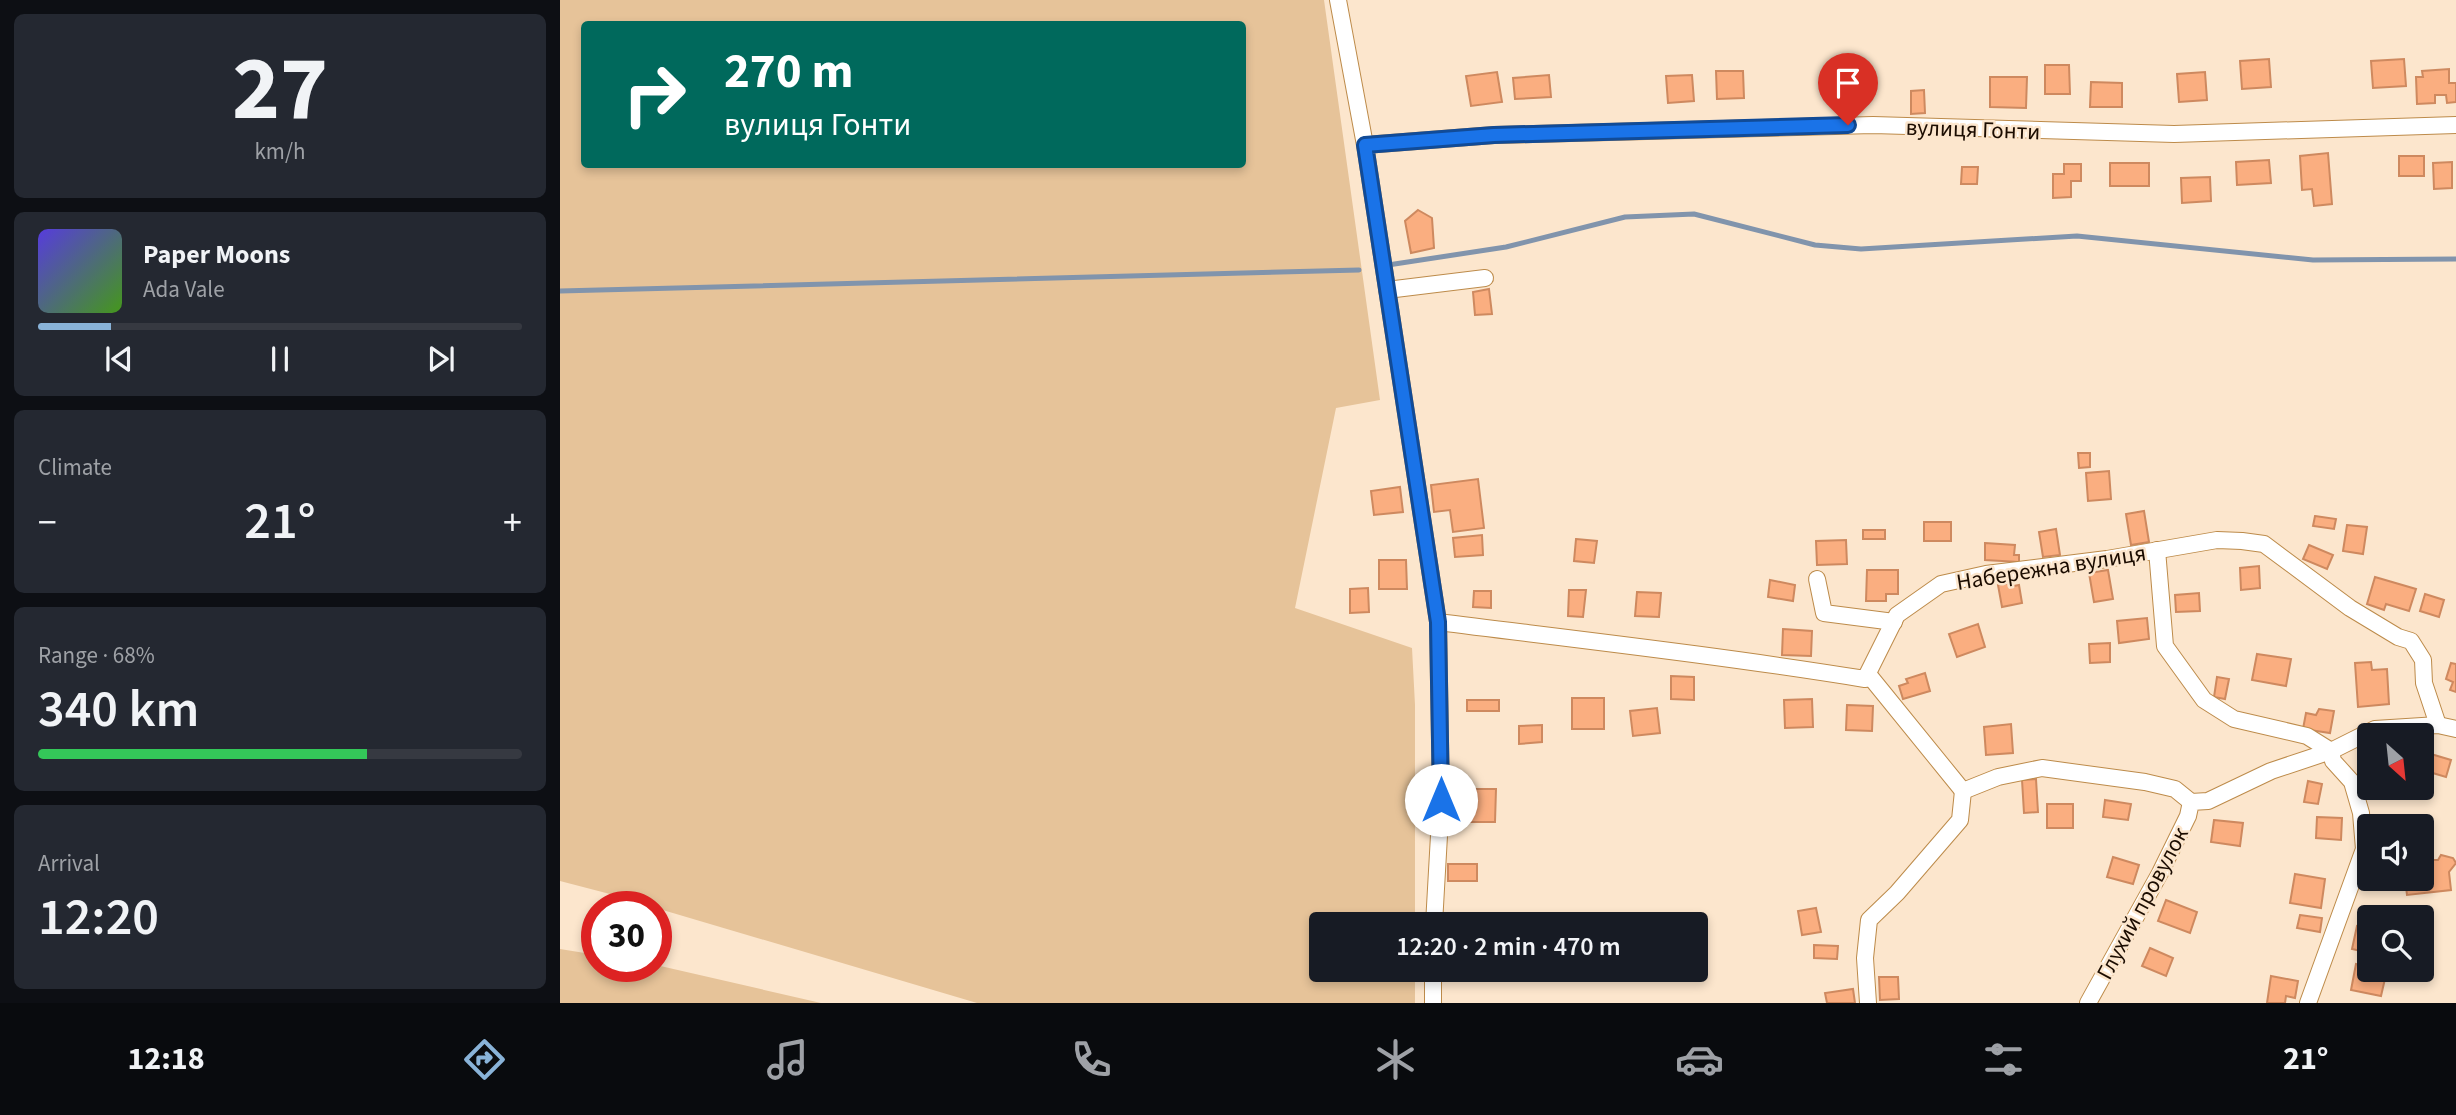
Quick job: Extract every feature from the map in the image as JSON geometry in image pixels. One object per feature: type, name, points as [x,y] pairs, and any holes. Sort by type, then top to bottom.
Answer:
[{"type":"street","points":[[1338,0],[1365,145],[1438,622],[1441,800],[1435,912]]},
{"type":"street","name":"вулиця Гонти","points":[[1365,145],[1494,135],[1860,125],[2174,134],[2456,125]]},
{"type":"street","points":[[1387,290],[1485,278]]},
{"type":"street","name":"Набережна вулиця","points":[[1868,674],[1897,615],[1941,584],[2217,540],[2264,544],[2350,608],[2411,642],[2423,660],[2424,683],[2438,725]]},
{"type":"street","points":[[2157,550],[2165,646],[2204,700],[2234,719],[2307,736],[2331,751],[2333,761],[2352,782],[2361,813],[2364,849],[2308,1003]]},
{"type":"street","points":[[1817,579],[1824,613],[1894,622]]},
{"type":"street","points":[[1438,622],[1666,649],[1865,679],[1868,674],[1963,791],[1960,820],[1897,893],[1869,920],[1865,958],[1868,1003]]},
{"type":"street","points":[[2438,725],[2456,729]]},
{"type":"street","name":"Глухий провулок","points":[[1963,791],[1998,777],[2042,768],[2146,782],[2175,789],[2191,802],[2208,801],[2271,771],[2331,751],[2375,729],[2438,725]]},
{"type":"street","name":"Глухий провулок","points":[[2088,1003],[2160,873],[2188,816],[2191,802]]},
{"type":"street","points":[[1433,982],[1433,1003]]},
{"type":"shaded area","points":[[560,0],[1324,0],[1380,400],[1336,408],[1295,608],[1412,648],[1415,705],[1415,912],[1309,912],[1309,982],[1415,982],[1415,1003],[977,1003],[672,913],[672,891],[598,891],[560,881]]},
{"type":"shaded area","points":[[560,949],[581,952],[581,982],[672,982],[672,969],[821,1003],[560,1003]]},
{"type":"building","points":[[2269,59],[2271,87],[2242,89],[2240,61]]},
{"type":"building","points":[[2404,59],[2406,86],[2373,88],[2371,61]]},
{"type":"building","points":[[2045,65],[2069,65],[2070,94],[2045,94]]},
{"type":"building","points":[[2449,69],[2449,83],[2456,83],[2456,102],[2447,103],[2446,95],[2435,95],[2435,103],[2417,104],[2416,77],[2423,77],[2422,71]]},
{"type":"building","points":[[1716,71],[1743,71],[1744,98],[1717,99]]},
{"type":"building","points":[[1497,72],[1502,102],[1471,106],[1466,76]]},
{"type":"building","points":[[2205,72],[2207,100],[2179,102],[2177,74]]},
{"type":"building","points":[[1549,75],[1551,97],[1515,99],[1513,78]]},
{"type":"building","points":[[1692,75],[1694,101],[1668,103],[1666,76]]},
{"type":"building","points":[[1990,77],[2027,77],[2026,108],[1990,107]]},
{"type":"building","points":[[2091,82],[2122,83],[2122,107],[2090,107]]},
{"type":"building","points":[[1924,90],[1925,113],[1911,114],[1911,91]]},
{"type":"building","points":[[2328,153],[2332,204],[2314,206],[2312,189],[2302,190],[2300,156]]},
{"type":"building","points":[[2399,156],[2424,156],[2424,176],[2399,176]]},
{"type":"building","points":[[2269,160],[2271,183],[2237,185],[2236,162]]},
{"type":"building","points":[[2452,162],[2452,188],[2434,189],[2433,163]]},
{"type":"building","points":[[2110,163],[2149,163],[2149,186],[2110,186]]},
{"type":"building","points":[[2064,164],[2081,164],[2081,181],[2071,181],[2071,197],[2053,198],[2053,174],[2064,174]]},
{"type":"building","points":[[1962,167],[1978,167],[1977,184],[1961,184]]},
{"type":"building","points":[[2210,177],[2211,201],[2182,203],[2181,178]]},
{"type":"building","points":[[1418,210],[1432,218],[1434,248],[1411,253],[1405,221]]},
{"type":"building","points":[[1489,289],[1492,314],[1475,315],[1473,292]]},
{"type":"building","points":[[2078,453],[2090,453],[2090,467],[2079,468]]},
{"type":"building","points":[[2109,471],[2111,499],[2088,501],[2086,473]]},
{"type":"building","points":[[1478,479],[1484,528],[1453,532],[1450,510],[1434,512],[1431,485]]},
{"type":"building","points":[[1400,487],[1403,512],[1374,515],[1371,491]]},
{"type":"building","points":[[2144,511],[2149,542],[2131,545],[2126,514]]},
{"type":"building","points":[[2315,516],[2336,519],[2334,529],[2313,526]]},
{"type":"building","points":[[1924,522],[1951,522],[1951,541],[1924,541]]},
{"type":"building","points":[[2347,525],[2367,527],[2363,554],[2343,551]]},
{"type":"building","points":[[2056,529],[2060,555],[2043,557],[2039,532]]},
{"type":"building","points":[[1863,530],[1885,530],[1885,539],[1863,539]]},
{"type":"building","points":[[1482,535],[1483,555],[1455,557],[1453,538]]},
{"type":"building","points":[[1576,539],[1597,541],[1594,563],[1574,561]]},
{"type":"building","points":[[1846,540],[1847,564],[1817,565],[1816,541]]},
{"type":"building","points":[[1985,543],[2015,545],[2014,555],[2019,555],[2019,562],[1985,560]]},
{"type":"building","points":[[2309,545],[2333,555],[2327,569],[2303,559]]},
{"type":"building","points":[[1379,560],[1406,560],[1407,589],[1379,589]]},
{"type":"building","points":[[2259,566],[2260,588],[2241,590],[2240,568]]},
{"type":"building","points":[[1867,570],[1898,570],[1898,594],[1886,594],[1886,601],[1866,601]]},
{"type":"building","points":[[2108,570],[2113,599],[2094,602],[2089,573]]},
{"type":"building","points":[[2375,577],[2416,589],[2409,611],[2386,604],[2384,610],[2367,604]]},
{"type":"building","points":[[1770,580],[1795,585],[1793,601],[1768,597]]},
{"type":"building","points":[[2009,583],[2009,587],[2019,585],[2022,603],[2002,607],[1998,585]]},
{"type":"building","points":[[1368,588],[1369,612],[1350,613],[1350,589]]},
{"type":"building","points":[[1569,590],[1586,590],[1583,617],[1568,616]]},
{"type":"building","points":[[1474,591],[1491,591],[1491,608],[1473,607]]},
{"type":"building","points":[[1637,592],[1661,593],[1659,617],[1635,616]]},
{"type":"building","points":[[2199,593],[2200,611],[2176,612],[2175,595]]},
{"type":"building","points":[[2425,594],[2444,600],[2439,617],[2420,611]]},
{"type":"building","points":[[2147,618],[2149,639],[2119,643],[2117,621]]},
{"type":"building","points":[[1978,624],[1985,647],[1957,657],[1949,634]]},
{"type":"building","points":[[1783,629],[1812,631],[1811,656],[1782,655]]},
{"type":"building","points":[[2110,643],[2110,662],[2090,663],[2089,644]]},
{"type":"building","points":[[2257,654],[2291,659],[2286,686],[2252,680]]},
{"type":"building","points":[[2371,662],[2372,670],[2387,669],[2389,704],[2358,707],[2355,663]]},
{"type":"building","points":[[2451,663],[2456,664],[2456,692],[2450,690],[2453,682],[2446,679]]},
{"type":"building","points":[[1925,673],[1930,691],[1903,699],[1899,686],[1908,683],[1906,679]]},
{"type":"building","points":[[1671,676],[1694,677],[1694,700],[1671,699]]},
{"type":"building","points":[[2217,677],[2229,679],[2225,699],[2214,697]]},
{"type":"building","points":[[1572,698],[1604,698],[1604,729],[1572,729]]},
{"type":"building","points":[[1812,699],[1813,727],[1785,728],[1784,700]]},
{"type":"building","points":[[1467,700],[1499,700],[1499,711],[1467,711]]},
{"type":"building","points":[[1847,705],[1873,706],[1872,731],[1846,730]]},
{"type":"building","points":[[1657,708],[1660,733],[1633,736],[1630,711]]},
{"type":"building","points":[[2319,709],[2334,711],[2330,733],[2303,729],[2306,713],[2316,715]]},
{"type":"building","points":[[2011,724],[2013,753],[1986,755],[1984,727]]},
{"type":"building","points":[[1542,725],[1542,742],[1519,744],[1519,726]]},
{"type":"building","points":[[2434,755],[2451,760],[2446,777],[2434,773]]},
{"type":"building","points":[[2036,779],[2038,812],[2024,813],[2022,780]]},
{"type":"building","points":[[2308,781],[2322,784],[2318,804],[2304,802]]},
{"type":"building","points":[[1461,789],[1496,789],[1495,822],[1468,822],[1468,807],[1461,807]]},
{"type":"building","points":[[2105,800],[2131,804],[2128,820],[2103,817]]},
{"type":"building","points":[[2047,804],[2073,804],[2073,828],[2047,828]]},
{"type":"building","points":[[2317,817],[2342,818],[2341,840],[2316,838]]},
{"type":"building","points":[[2214,820],[2243,823],[2240,846],[2211,842]]},
{"type":"building","points":[[2441,855],[2453,858],[2456,863],[2449,872],[2451,890],[2407,895],[2407,891],[2434,891],[2434,860],[2438,860]]},
{"type":"building","points":[[2113,857],[2139,865],[2133,884],[2107,877]]},
{"type":"building","points":[[1448,864],[1477,864],[1477,881],[1448,881]]},
{"type":"building","points":[[2295,874],[2325,879],[2321,908],[2290,903]]},
{"type":"building","points":[[2166,900],[2197,912],[2190,933],[2158,921]]},
{"type":"building","points":[[1816,908],[1821,932],[1802,935],[1798,911]]},
{"type":"building","points":[[2300,915],[2322,918],[2320,932],[2297,928]]},
{"type":"building","points":[[2357,926],[2357,950],[2352,949]]},
{"type":"building","points":[[1814,945],[1838,946],[1837,959],[1814,958]]},
{"type":"building","points":[[2150,948],[2173,958],[2166,976],[2142,966]]},
{"type":"building","points":[[2356,964],[2357,982],[2384,982],[2381,996],[2351,990]]},
{"type":"building","points":[[2271,976],[2298,981],[2295,998],[2286,996],[2285,1003],[2267,1003]]},
{"type":"building","points":[[1879,977],[1898,977],[1899,999],[1880,1000]]},
{"type":"building","points":[[1853,989],[1855,1003],[1827,1003],[1825,993]]},
{"type":"waterway","points":[[1388,265],[1506,247],[1625,217],[1694,214],[1815,245],[1861,249],[2077,236],[2313,260],[2456,259]]},
{"type":"waterway","points":[[560,291],[1359,270]]},
{"type":"route","points":[[1441,800],[1438,622],[1365,145],[1494,135],[1848,125]]}]
